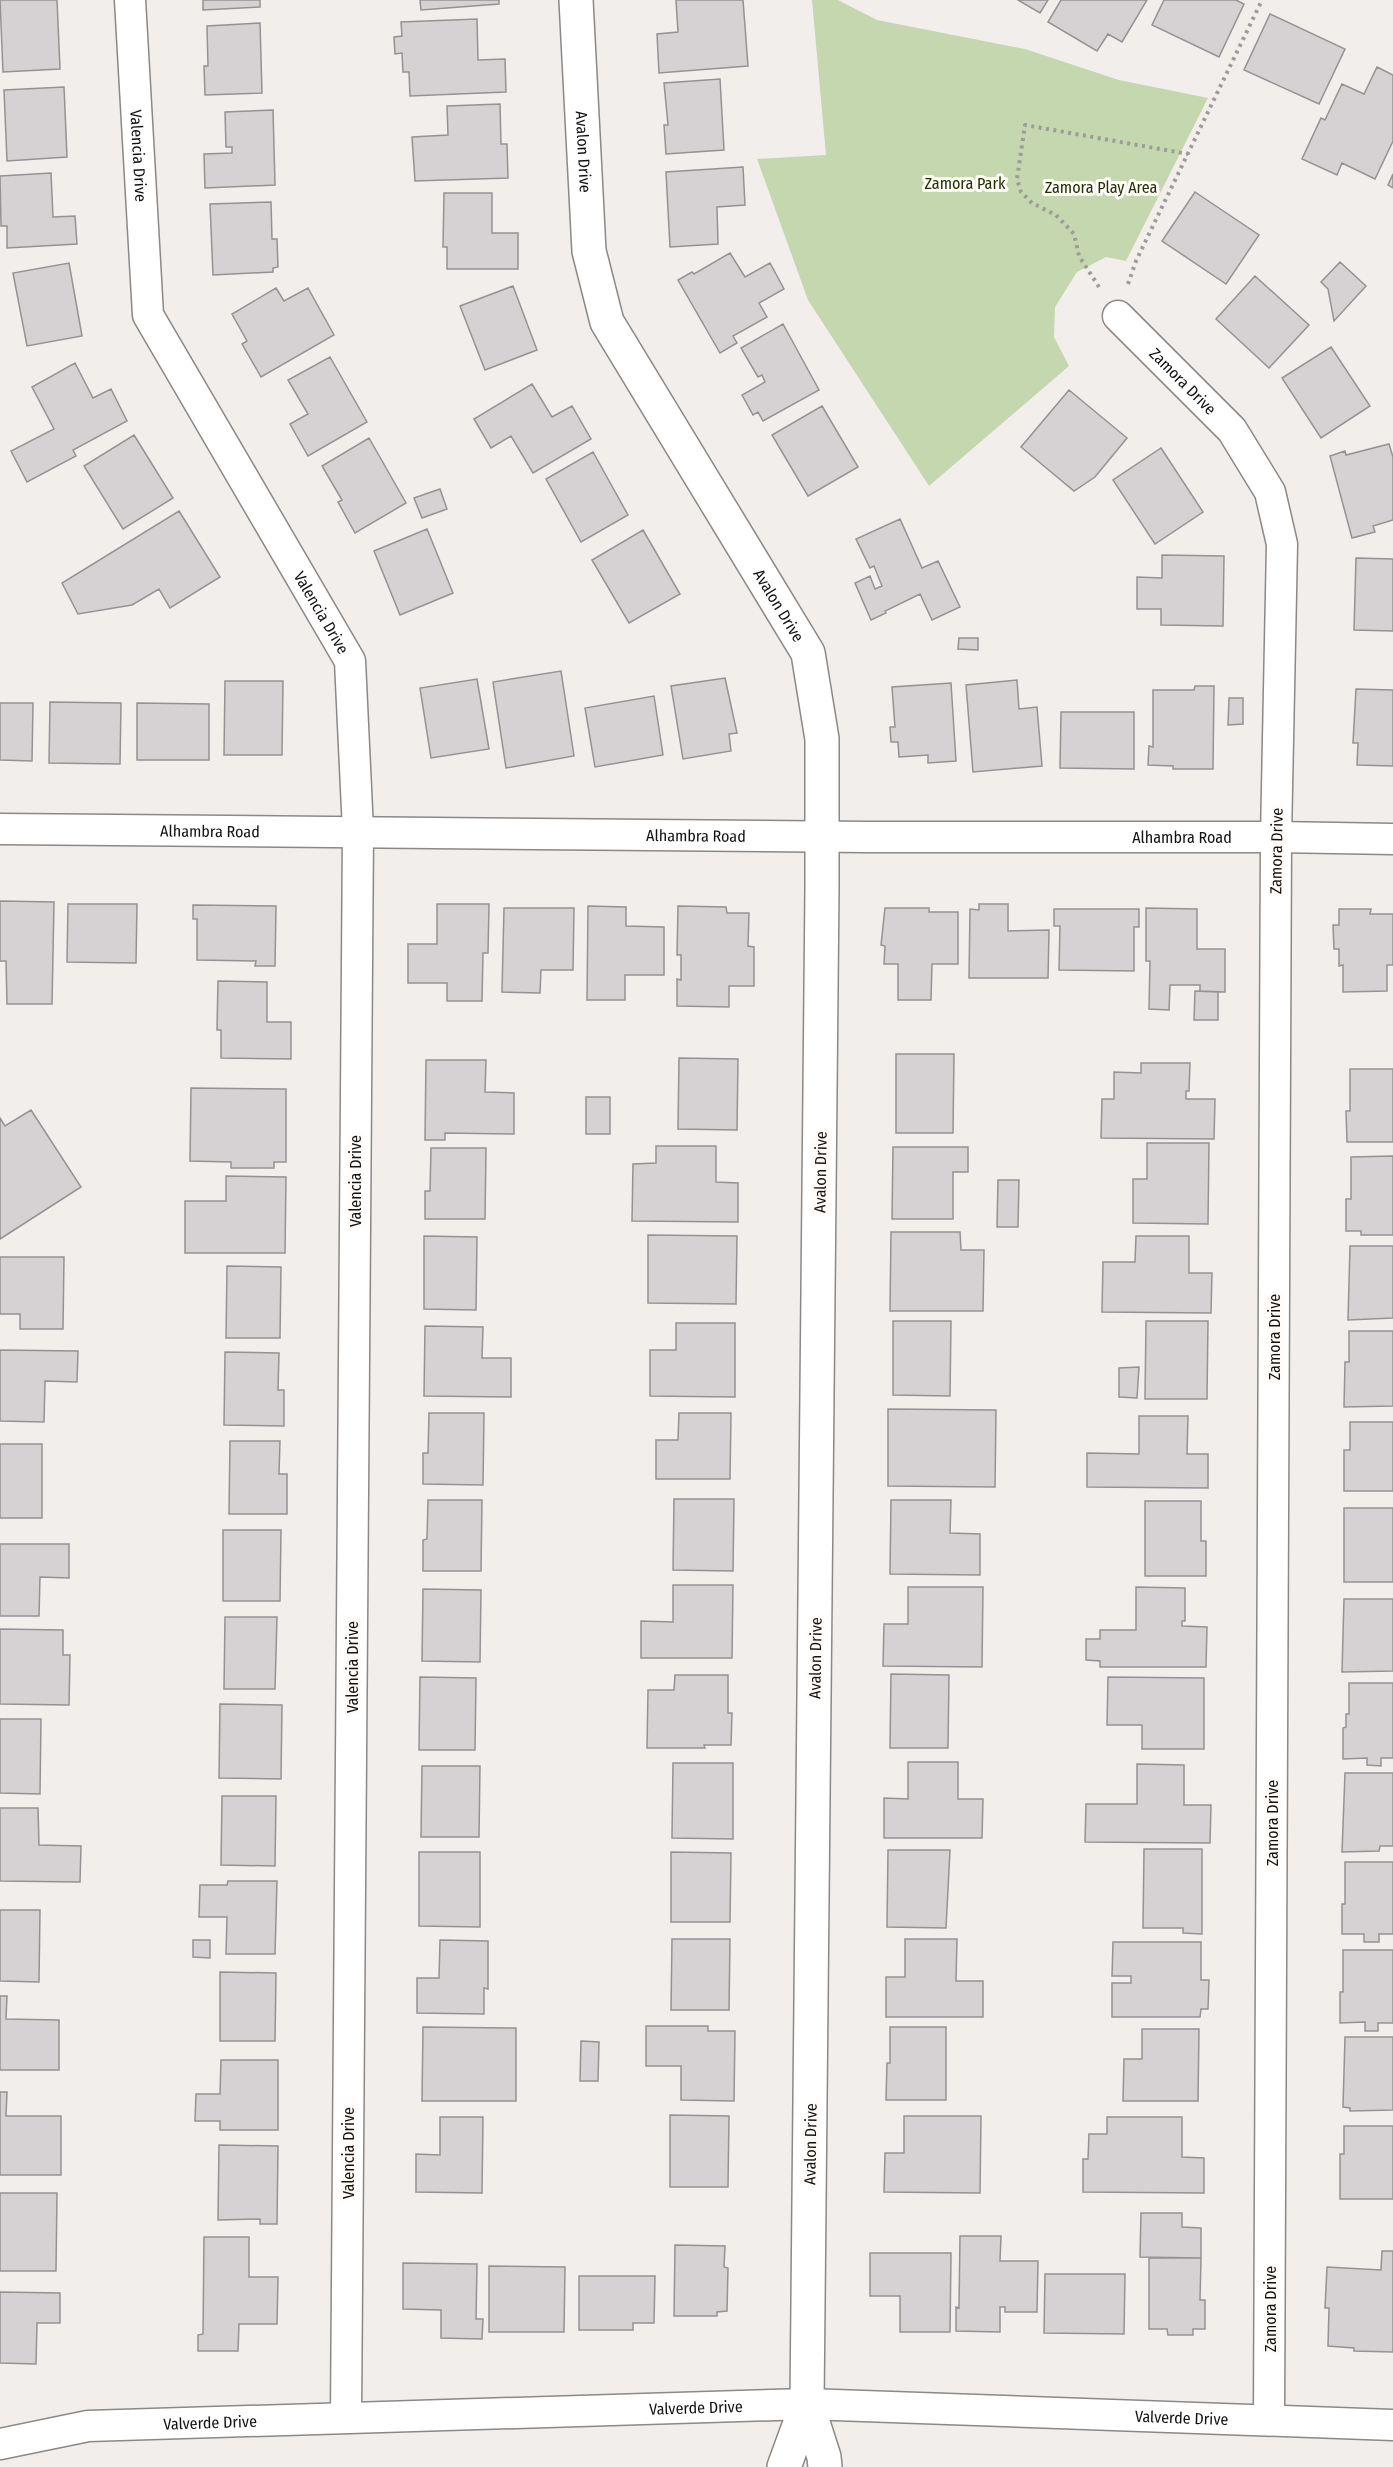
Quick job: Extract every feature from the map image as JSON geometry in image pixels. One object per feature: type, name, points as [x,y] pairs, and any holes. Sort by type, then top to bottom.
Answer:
[{"type":"street","name":"Valencia Drive","points":[[130,0],[148,315],[350,661],[358,831],[346,2417]]},
{"type":"street","name":"Avalon Drive","points":[[576,0],[589,251],[607,322],[808,654],[822,739],[823,837],[807,2404],[825,2467]]},
{"type":"street","name":"Zamora Drive","points":[[1118,316],[1232,430],[1270,492],[1282,544],[1276,837],[1269,2418]]},
{"type":"street","name":"Alhambra Road","points":[[0,829],[823,837],[1393,839]]},
{"type":"street","name":"Avalon Drive","points":[[784,2467],[807,2404]]},
{"type":"street","name":"Valverde Drive","points":[[0,2444],[88,2426],[807,2404],[1269,2418],[1393,2425]]},
{"type":"path","points":[[1118,316],[1136,261],[1262,0]]},
{"type":"path","points":[[1118,316],[1079,256],[1074,234],[1056,215],[1032,203],[1021,192],[1017,179],[1025,125],[1188,154]]},
{"type":"green space","name":"Zamora Park","points":[[812,0],[838,0],[877,20],[1025,49],[1119,80],[1208,98],[1126,261],[1106,257],[1077,272],[1055,307],[1054,337],[1069,366],[929,486],[808,300],[757,159],[826,155]]},
{"type":"building","points":[[0,0],[57,0],[60,69],[3,72]]},
{"type":"building","points":[[203,0],[260,0],[260,7],[203,10]]},
{"type":"building","points":[[420,0],[499,0],[499,4],[421,10]]},
{"type":"building","points":[[676,0],[743,0],[748,66],[659,73],[657,34],[678,32]]},
{"type":"building","points":[[1018,0],[1048,0],[1040,13]]},
{"type":"building","points":[[1061,0],[1147,0],[1122,42],[1108,34],[1097,51],[1048,22]]},
{"type":"building","points":[[1164,0],[1236,0],[1244,4],[1219,57],[1152,25]]},
{"type":"building","points":[[1270,14],[1345,49],[1319,104],[1244,70]]},
{"type":"building","points":[[477,19],[478,60],[505,59],[506,92],[410,96],[409,72],[403,72],[402,53],[395,54],[394,37],[402,36],[401,22]]},
{"type":"building","points":[[260,23],[262,93],[205,95],[204,66],[208,66],[207,26]]},
{"type":"building","points":[[1377,67],[1393,75],[1393,141],[1375,179],[1342,163],[1337,175],[1302,159],[1321,118],[1325,120],[1342,84],[1364,94]]},
{"type":"building","points":[[720,79],[724,150],[666,154],[664,125],[668,125],[664,83]]},
{"type":"building","points":[[64,87],[67,157],[7,161],[4,90]]},
{"type":"building","points":[[500,104],[501,144],[507,144],[508,178],[415,181],[412,137],[448,135],[447,106]]},
{"type":"building","points":[[273,110],[275,185],[205,188],[204,154],[232,153],[232,147],[226,147],[225,112]]},
{"type":"building","points":[[743,167],[745,205],[717,207],[718,244],[670,247],[666,172]]},
{"type":"building","points":[[51,173],[53,217],[75,216],[77,244],[7,248],[7,226],[1,226],[0,176]]},
{"type":"building","points":[[1393,174],[1393,188],[1388,185]]},
{"type":"building","points":[[1195,192],[1259,235],[1226,284],[1162,241]]},
{"type":"building","points":[[444,193],[492,193],[492,233],[518,233],[518,269],[447,269],[447,247],[443,247]]},
{"type":"building","points":[[271,202],[272,239],[277,239],[278,267],[273,268],[273,272],[213,275],[210,204]]},
{"type":"building","points":[[730,253],[745,277],[770,263],[784,289],[759,303],[767,317],[733,336],[737,343],[720,353],[678,280],[692,272],[694,274]]},
{"type":"building","points":[[1340,262],[1366,286],[1334,321],[1328,289],[1321,282]]},
{"type":"building","points":[[69,263],[82,336],[27,346],[13,273]]},
{"type":"building","points":[[1255,276],[1309,325],[1269,368],[1216,319]]},
{"type":"building","points":[[513,286],[537,350],[485,370],[460,306]]},
{"type":"building","points":[[276,288],[284,301],[308,288],[334,335],[261,377],[242,344],[247,341],[232,314]]},
{"type":"building","points":[[783,324],[819,390],[763,421],[758,412],[753,415],[742,395],[765,382],[762,375],[758,377],[741,348]]},
{"type":"building","points":[[1331,347],[1370,406],[1321,438],[1282,378]]},
{"type":"building","points":[[330,357],[367,422],[308,456],[290,424],[308,414],[288,380]]},
{"type":"building","points":[[75,363],[93,398],[111,389],[127,421],[73,450],[76,456],[27,482],[11,451],[54,429],[32,387]]},
{"type":"building","points":[[532,384],[552,417],[572,406],[591,439],[533,473],[511,436],[491,448],[474,419]]},
{"type":"building","points":[[1069,390],[1127,438],[1095,477],[1074,491],[1021,447]]},
{"type":"building","points":[[822,406],[858,467],[808,496],[772,435]]},
{"type":"building","points":[[134,435],[173,498],[123,529],[84,466]]},
{"type":"building","points":[[369,438],[406,503],[355,533],[338,502],[342,500],[322,466]]},
{"type":"building","points":[[1389,444],[1393,457],[1393,520],[1373,526],[1375,532],[1352,538],[1330,456],[1345,451],[1346,455]]},
{"type":"building","points":[[1161,448],[1203,512],[1155,544],[1113,480]]},
{"type":"building","points":[[593,452],[628,515],[581,542],[546,479]]},
{"type":"building","points":[[440,489],[447,509],[422,518],[414,498]]},
{"type":"building","points":[[179,511],[220,577],[170,608],[159,589],[132,605],[78,614],[62,583]]},
{"type":"building","points":[[900,519],[922,568],[938,561],[960,607],[932,620],[920,594],[871,620],[855,583],[870,576],[875,589],[882,586],[874,566],[870,568],[856,539]]},
{"type":"building","points":[[427,529],[453,593],[400,615],[374,551]]},
{"type":"building","points":[[643,530],[680,594],[629,623],[592,560]]},
{"type":"building","points":[[1162,555],[1224,556],[1223,626],[1161,625],[1161,609],[1137,609],[1137,577],[1162,578]]},
{"type":"building","points":[[1356,558],[1393,559],[1393,631],[1354,630]]},
{"type":"building","points":[[959,638],[978,638],[978,650],[958,649]]},
{"type":"building","points":[[561,671],[574,756],[506,768],[493,682]]},
{"type":"building","points":[[725,678],[737,733],[729,734],[731,751],[683,759],[671,686]]},
{"type":"building","points":[[477,679],[489,749],[431,758],[420,688]]},
{"type":"building","points":[[1017,680],[1019,709],[1037,707],[1042,766],[973,772],[966,685]]},
{"type":"building","points":[[225,681],[283,681],[282,755],[224,755]]},
{"type":"building","points":[[951,683],[956,761],[928,763],[928,755],[899,757],[898,742],[891,742],[890,727],[895,727],[892,687]]},
{"type":"building","points":[[1195,686],[1214,686],[1213,769],[1173,769],[1173,766],[1148,765],[1149,746],[1153,747],[1153,690],[1194,690]]},
{"type":"building","points":[[1356,689],[1393,690],[1393,766],[1357,765],[1358,743],[1353,743]]},
{"type":"building","points":[[654,696],[663,755],[595,767],[585,708]]},
{"type":"building","points":[[1229,698],[1243,698],[1243,724],[1228,725]]},
{"type":"building","points":[[50,702],[121,703],[120,764],[49,763]]},
{"type":"building","points":[[0,703],[33,703],[32,761],[0,760]]},
{"type":"building","points":[[137,703],[209,704],[209,760],[137,760]]},
{"type":"building","points":[[1061,712],[1134,712],[1134,769],[1060,768]]},
{"type":"building","points":[[0,901],[54,902],[52,1004],[7,1004],[6,961],[0,961]]},
{"type":"building","points":[[68,904],[137,904],[136,963],[67,962]]},
{"type":"building","points":[[437,904],[489,904],[488,953],[483,953],[482,1001],[447,1001],[447,983],[408,983],[408,944],[437,944]]},
{"type":"building","points":[[979,904],[1008,904],[1008,931],[1049,930],[1048,978],[969,978],[970,909],[979,910]]},
{"type":"building","points":[[193,905],[276,906],[275,966],[255,966],[256,961],[197,960],[197,919],[193,919]]},
{"type":"building","points":[[588,906],[626,907],[626,926],[664,927],[664,975],[625,975],[625,1000],[587,1000]]},
{"type":"building","points":[[678,906],[726,907],[727,913],[749,913],[748,946],[754,947],[754,986],[729,986],[729,1007],[677,1006],[677,979],[681,980],[681,955],[677,955]]},
{"type":"building","points":[[504,908],[574,908],[573,970],[541,970],[540,993],[502,992]]},
{"type":"building","points":[[885,908],[929,908],[929,912],[958,912],[958,964],[932,964],[931,1000],[898,1000],[898,964],[884,964],[885,946],[881,945]]},
{"type":"building","points":[[1146,908],[1197,909],[1197,949],[1225,949],[1225,992],[1200,991],[1200,985],[1170,985],[1169,1010],[1149,1009],[1150,961],[1146,961]]},
{"type":"building","points":[[1054,909],[1139,909],[1139,927],[1134,927],[1134,971],[1059,970],[1060,926],[1054,926]]},
{"type":"building","points":[[1339,909],[1371,909],[1370,914],[1393,914],[1393,965],[1387,965],[1387,991],[1343,992],[1343,965],[1339,966],[1339,949],[1334,949],[1333,925],[1339,925]]},
{"type":"building","points":[[218,981],[267,982],[267,1022],[291,1022],[291,1059],[221,1058],[221,1030],[217,1030]]},
{"type":"building","points":[[1195,991],[1218,992],[1218,1020],[1194,1020]]},
{"type":"building","points":[[896,1054],[954,1054],[953,1133],[896,1133]]},
{"type":"building","points":[[679,1058],[738,1059],[737,1130],[678,1129]]},
{"type":"building","points":[[426,1060],[486,1060],[485,1092],[514,1093],[514,1134],[445,1133],[445,1140],[425,1140]]},
{"type":"building","points":[[1141,1063],[1190,1063],[1189,1091],[1186,1091],[1186,1099],[1215,1099],[1214,1139],[1101,1138],[1102,1099],[1114,1099],[1114,1072],[1141,1073]]},
{"type":"building","points":[[1350,1069],[1393,1069],[1393,1142],[1347,1142],[1346,1111],[1350,1111]]},
{"type":"building","points":[[191,1088],[286,1089],[286,1162],[274,1162],[274,1168],[231,1168],[231,1162],[190,1161]]},
{"type":"building","points":[[586,1097],[610,1097],[610,1134],[586,1134]]},
{"type":"building","points":[[31,1110],[81,1187],[0,1239],[0,1118],[5,1126]]},
{"type":"building","points":[[1147,1143],[1209,1143],[1208,1224],[1133,1223],[1133,1179],[1147,1179]]},
{"type":"building","points":[[656,1146],[716,1146],[716,1182],[738,1183],[738,1222],[632,1221],[633,1164],[656,1163]]},
{"type":"building","points":[[893,1147],[968,1147],[968,1172],[953,1172],[953,1219],[892,1219]]},
{"type":"building","points":[[431,1148],[486,1148],[485,1219],[425,1219],[425,1191],[430,1191]]},
{"type":"building","points":[[1393,1156],[1393,1235],[1361,1235],[1361,1231],[1346,1231],[1346,1199],[1351,1199],[1351,1157]]},
{"type":"building","points":[[226,1176],[286,1177],[285,1253],[185,1253],[185,1201],[226,1201]]},
{"type":"building","points":[[998,1180],[1019,1180],[1018,1227],[997,1227]]},
{"type":"building","points":[[891,1232],[960,1232],[961,1250],[984,1250],[983,1311],[890,1311]]},
{"type":"building","points":[[648,1235],[737,1236],[736,1304],[648,1303]]},
{"type":"building","points":[[424,1236],[477,1237],[476,1310],[424,1309]]},
{"type":"building","points":[[1136,1236],[1189,1236],[1189,1273],[1212,1273],[1211,1313],[1102,1312],[1103,1262],[1135,1262]]},
{"type":"building","points":[[1350,1246],[1393,1246],[1393,1318],[1348,1320]]},
{"type":"building","points":[[0,1257],[64,1257],[63,1329],[20,1329],[20,1314],[0,1314]]},
{"type":"building","points":[[227,1266],[281,1267],[280,1338],[226,1338]]},
{"type":"building","points":[[893,1321],[951,1321],[950,1396],[893,1395]]},
{"type":"building","points":[[1146,1321],[1208,1321],[1207,1399],[1145,1399]]},
{"type":"building","points":[[676,1323],[735,1323],[735,1397],[650,1396],[650,1350],[676,1350]]},
{"type":"building","points":[[425,1326],[483,1327],[482,1358],[511,1358],[511,1397],[424,1396]]},
{"type":"building","points":[[1349,1331],[1393,1331],[1393,1406],[1344,1407],[1345,1362],[1349,1362]]},
{"type":"building","points":[[0,1350],[78,1351],[77,1382],[45,1381],[44,1422],[0,1421]]},
{"type":"building","points":[[225,1352],[279,1353],[278,1390],[284,1390],[284,1426],[224,1425]]},
{"type":"building","points":[[1139,1367],[1137,1398],[1119,1397],[1119,1368]]},
{"type":"building","points":[[888,1409],[996,1410],[995,1487],[888,1486]]},
{"type":"building","points":[[429,1413],[484,1413],[483,1485],[423,1484],[423,1453],[428,1453]]},
{"type":"building","points":[[679,1413],[731,1413],[730,1479],[656,1479],[656,1440],[678,1440]]},
{"type":"building","points":[[1139,1416],[1188,1416],[1187,1454],[1208,1454],[1208,1488],[1087,1487],[1087,1453],[1139,1454]]},
{"type":"building","points":[[1350,1422],[1393,1422],[1393,1491],[1344,1491],[1344,1450],[1350,1450]]},
{"type":"building","points":[[230,1441],[280,1441],[279,1474],[287,1474],[287,1514],[229,1514]]},
{"type":"building","points":[[0,1444],[42,1444],[42,1518],[0,1518]]},
{"type":"building","points":[[674,1499],[734,1499],[733,1571],[673,1570]]},
{"type":"building","points":[[428,1500],[482,1500],[481,1571],[423,1571],[423,1540],[427,1539]]},
{"type":"building","points":[[891,1500],[951,1500],[950,1533],[980,1534],[980,1575],[890,1574]]},
{"type":"building","points":[[1145,1501],[1201,1501],[1201,1541],[1206,1541],[1206,1576],[1145,1576]]},
{"type":"building","points":[[1344,1508],[1393,1508],[1393,1582],[1344,1582]]},
{"type":"building","points":[[223,1530],[281,1530],[280,1601],[223,1601]]},
{"type":"building","points":[[0,1544],[69,1544],[69,1578],[40,1577],[39,1616],[0,1616]]},
{"type":"building","points":[[673,1585],[733,1585],[732,1658],[641,1658],[641,1621],[673,1622]]},
{"type":"building","points":[[908,1587],[983,1587],[982,1667],[883,1666],[884,1624],[908,1624]]},
{"type":"building","points":[[1136,1587],[1185,1588],[1185,1621],[1182,1621],[1182,1626],[1207,1627],[1206,1667],[1100,1667],[1100,1661],[1086,1660],[1086,1639],[1100,1639],[1100,1630],[1136,1630]]},
{"type":"building","points":[[423,1589],[481,1590],[480,1662],[422,1661]]},
{"type":"building","points":[[1344,1599],[1393,1599],[1393,1671],[1342,1672]]},
{"type":"building","points":[[225,1617],[277,1617],[275,1689],[224,1689]]},
{"type":"building","points":[[0,1629],[63,1630],[63,1655],[70,1655],[69,1705],[0,1704]]},
{"type":"building","points":[[891,1674],[949,1675],[948,1748],[890,1748]]},
{"type":"building","points":[[675,1675],[728,1675],[728,1713],[732,1713],[731,1745],[704,1745],[705,1748],[647,1748],[648,1690],[674,1690]]},
{"type":"building","points":[[420,1677],[476,1678],[475,1750],[419,1750]]},
{"type":"building","points":[[1108,1677],[1204,1678],[1204,1749],[1142,1749],[1142,1725],[1107,1725]]},
{"type":"building","points":[[1349,1683],[1393,1683],[1393,1758],[1381,1758],[1381,1766],[1367,1765],[1367,1758],[1343,1759],[1343,1728],[1346,1727],[1346,1714],[1349,1714]]},
{"type":"building","points":[[220,1704],[282,1705],[281,1779],[219,1778]]},
{"type":"building","points":[[0,1719],[41,1719],[40,1794],[0,1793]]},
{"type":"building","points":[[908,1762],[958,1762],[958,1799],[983,1799],[982,1838],[884,1838],[884,1798],[908,1799]]},
{"type":"building","points":[[673,1763],[733,1763],[733,1839],[672,1838]]},
{"type":"building","points":[[1137,1764],[1184,1765],[1184,1805],[1211,1805],[1210,1843],[1085,1842],[1086,1804],[1137,1804]]},
{"type":"building","points":[[422,1766],[480,1766],[479,1837],[421,1837]]},
{"type":"building","points":[[1345,1773],[1393,1773],[1393,1846],[1380,1846],[1379,1851],[1342,1852]]},
{"type":"building","points":[[222,1796],[276,1796],[275,1866],[221,1865]]},
{"type":"building","points":[[0,1808],[38,1808],[39,1845],[81,1846],[80,1882],[0,1881]]},
{"type":"building","points":[[1144,1849],[1202,1849],[1202,1934],[1183,1933],[1183,1928],[1143,1928]]},
{"type":"building","points":[[888,1850],[950,1850],[946,1928],[887,1927]]},
{"type":"building","points":[[419,1852],[480,1852],[480,1927],[419,1926]]},
{"type":"building","points":[[671,1852],[731,1853],[730,1922],[671,1922]]},
{"type":"building","points":[[1345,1862],[1393,1862],[1393,1934],[1379,1934],[1379,1942],[1364,1942],[1364,1934],[1342,1934]]},
{"type":"building","points":[[228,1881],[277,1881],[275,1954],[226,1954],[227,1917],[199,1917],[200,1885],[227,1885]]},
{"type":"building","points":[[0,1910],[40,1910],[39,1982],[0,1981]]},
{"type":"building","points":[[672,1939],[730,1939],[729,2010],[671,2010]]},
{"type":"building","points":[[905,1939],[957,1939],[956,1981],[983,1981],[983,2017],[886,2017],[886,1977],[905,1977]]},
{"type":"building","points":[[193,1940],[210,1940],[210,1958],[193,1957]]},
{"type":"building","points":[[440,1940],[488,1941],[488,1989],[484,1988],[484,2014],[417,2013],[417,1978],[439,1978]]},
{"type":"building","points":[[1113,1942],[1201,1942],[1201,1980],[1209,1980],[1208,2009],[1201,2009],[1200,2017],[1112,2017],[1112,1983],[1131,1983],[1131,1976],[1112,1976]]},
{"type":"building","points":[[1343,1950],[1393,1950],[1393,2023],[1378,2023],[1378,2031],[1365,2031],[1365,2022],[1340,2023]]},
{"type":"building","points":[[220,1972],[276,1973],[275,2041],[220,2041]]},
{"type":"building","points":[[0,1996],[7,1996],[6,2019],[59,2020],[59,2070],[0,2070]]},
{"type":"building","points":[[646,2026],[708,2026],[708,2031],[735,2031],[734,2101],[681,2100],[681,2066],[646,2066]]},
{"type":"building","points":[[423,2027],[516,2028],[516,2101],[422,2101]]},
{"type":"building","points":[[890,2027],[946,2027],[946,2100],[886,2100],[887,2063],[890,2063]]},
{"type":"building","points":[[1142,2029],[1199,2029],[1198,2101],[1123,2101],[1124,2059],[1142,2059]]},
{"type":"building","points":[[1345,2037],[1393,2037],[1393,2110],[1350,2111],[1350,2108],[1343,2107]]},
{"type":"building","points":[[581,2041],[599,2042],[598,2081],[580,2081]]},
{"type":"building","points":[[221,2060],[278,2060],[278,2130],[220,2130],[220,2121],[195,2121],[196,2094],[220,2094]]},
{"type":"building","points":[[0,2092],[7,2092],[6,2116],[61,2116],[61,2175],[0,2175]]},
{"type":"building","points":[[670,2115],[729,2116],[728,2187],[670,2187]]},
{"type":"building","points":[[904,2116],[981,2116],[980,2193],[884,2192],[885,2153],[904,2153]]},
{"type":"building","points":[[440,2117],[483,2117],[482,2193],[416,2192],[416,2154],[440,2155]]},
{"type":"building","points":[[1107,2117],[1182,2117],[1182,2157],[1204,2158],[1204,2193],[1083,2192],[1083,2159],[1088,2159],[1089,2134],[1107,2134]]},
{"type":"building","points":[[1344,2126],[1393,2126],[1393,2199],[1340,2199],[1340,2154],[1344,2154]]},
{"type":"building","points":[[219,2145],[278,2146],[277,2224],[260,2224],[260,2219],[218,2220]]},
{"type":"building","points":[[0,2193],[57,2193],[56,2271],[0,2271]]},
{"type":"building","points":[[1141,2213],[1182,2213],[1182,2227],[1201,2228],[1201,2258],[1140,2257]]},
{"type":"building","points":[[960,2236],[1001,2236],[1000,2261],[1038,2261],[1037,2312],[1005,2312],[1005,2307],[1000,2307],[1000,2332],[956,2331],[956,2307],[959,2308]]},
{"type":"building","points":[[204,2237],[249,2237],[249,2277],[278,2277],[277,2324],[239,2324],[238,2351],[198,2351],[198,2335],[203,2334]]},
{"type":"building","points":[[675,2245],[725,2246],[724,2267],[728,2268],[727,2311],[717,2312],[717,2316],[674,2316]]},
{"type":"building","points":[[1382,2251],[1393,2251],[1393,2352],[1354,2351],[1354,2348],[1328,2346],[1329,2308],[1325,2308],[1327,2267],[1381,2270]]},
{"type":"building","points":[[870,2253],[951,2253],[950,2332],[900,2332],[900,2296],[870,2296]]},
{"type":"building","points":[[1149,2258],[1201,2258],[1200,2300],[1205,2300],[1205,2329],[1193,2329],[1193,2335],[1168,2335],[1167,2329],[1149,2329]]},
{"type":"building","points":[[403,2263],[477,2264],[476,2319],[483,2319],[482,2339],[441,2338],[441,2310],[403,2309]]},
{"type":"building","points":[[489,2266],[565,2267],[564,2332],[489,2332]]},
{"type":"building","points":[[1045,2274],[1125,2274],[1124,2334],[1044,2333]]},
{"type":"building","points":[[579,2276],[655,2276],[654,2323],[633,2323],[633,2330],[579,2330]]},
{"type":"building","points":[[0,2292],[60,2293],[60,2323],[37,2323],[36,2364],[0,2363]]},
{"type":"park label","name":"Zamora Play Area","points":[[1101,187]]}]
